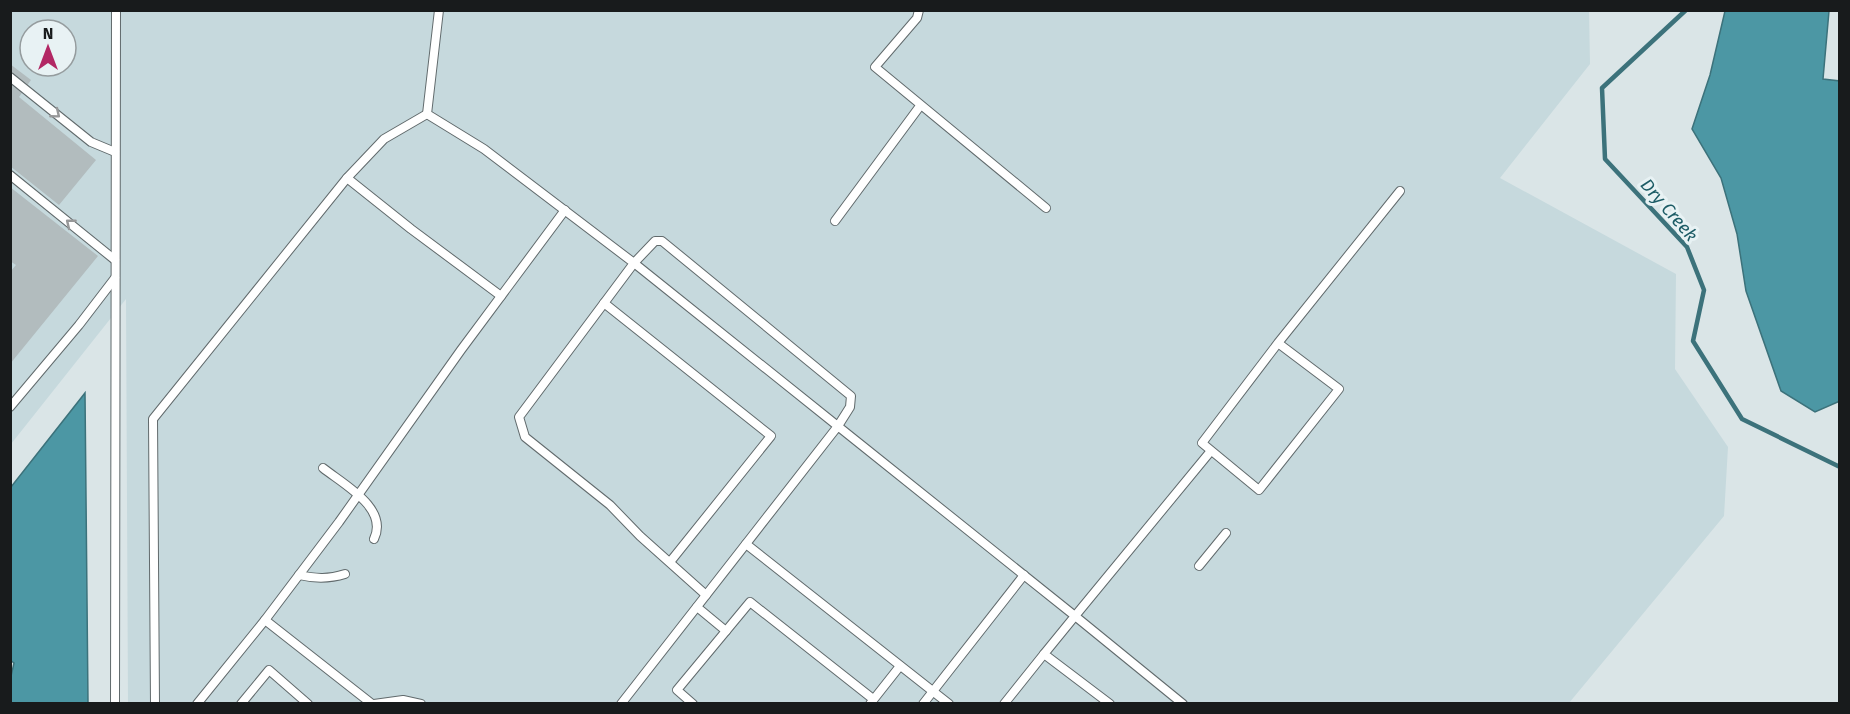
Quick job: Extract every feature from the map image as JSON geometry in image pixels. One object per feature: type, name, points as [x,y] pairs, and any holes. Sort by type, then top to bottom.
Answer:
[{"type":"lane","points":[[115,704],[116,10]]},
{"type":"lane","points":[[427,114],[439,10]]},
{"type":"lane","points":[[920,10],[917,18],[875,67],[1046,208]]},
{"type":"lane","points":[[10,77],[91,142],[115,152]]},
{"type":"lane","points":[[835,221],[920,106]]},
{"type":"lane","points":[[155,704],[153,419],[347,178],[384,139],[427,114]]},
{"type":"lane","points":[[427,114],[484,149],[634,263],[1183,704]]},
{"type":"lane","points":[[10,175],[115,260]]},
{"type":"lane","points":[[347,178],[411,230],[501,296]]},
{"type":"lane","points":[[1278,343],[1339,389],[1259,490],[1210,452],[1202,443],[1278,343],[1400,191]]},
{"type":"lane","points":[[197,704],[299,575],[565,210]]},
{"type":"lane","points":[[622,703],[838,426],[850,407],[851,396],[662,241],[655,240],[634,263],[519,417],[525,437],[610,506],[706,595]]},
{"type":"lane","points":[[10,407],[79,325],[115,277]]},
{"type":"lane","points":[[604,303],[771,436],[670,562]]},
{"type":"lane","points":[[1004,704],[1210,452]]},
{"type":"lane","points":[[323,468],[358,495],[372,510],[377,532],[374,538]]},
{"type":"lane","points":[[1199,566],[1226,533]]},
{"type":"lane","points":[[746,544],[949,704]]},
{"type":"lane","points":[[299,575],[315,579],[333,578],[345,574]]},
{"type":"lane","points":[[923,704],[1024,575]]},
{"type":"lane","points":[[693,704],[677,690],[750,602],[872,701],[900,666]]},
{"type":"lane","points":[[696,607],[726,632]]},
{"type":"lane","points":[[265,620],[373,704],[403,700],[421,704]]},
{"type":"lane","points":[[1044,654],[1110,704]]},
{"type":"lane","points":[[241,704],[269,670],[308,704]]},
{"type":"shaded area","points":[[1589,10],[1590,64],[1500,178],[1676,274],[1675,369],[1728,447],[1724,516],[1569,703],[128,704],[126,299],[11,444],[11,11]]},
{"type":"water","points":[[1725,11],[1829,11],[1823,79],[1840,81],[1840,401],[1815,412],[1781,391],[1746,291],[1737,234],[1721,178],[1692,129],[1710,75]]},
{"type":"water","points":[[85,393],[88,703],[11,703],[11,676],[14,663],[10,660],[11,487]]},
{"type":"building","points":[[10,64],[18,70],[18,78],[31,80],[19,97],[96,160],[59,205],[10,166]]},
{"type":"building","points":[[10,187],[98,256],[10,364],[10,272],[16,265],[10,261]]},
{"type":"waterway","name":"Dry Creek","points":[[1686,10],[1602,88],[1605,159],[1687,247],[1704,290],[1693,341],[1742,419],[1840,467]]}]
